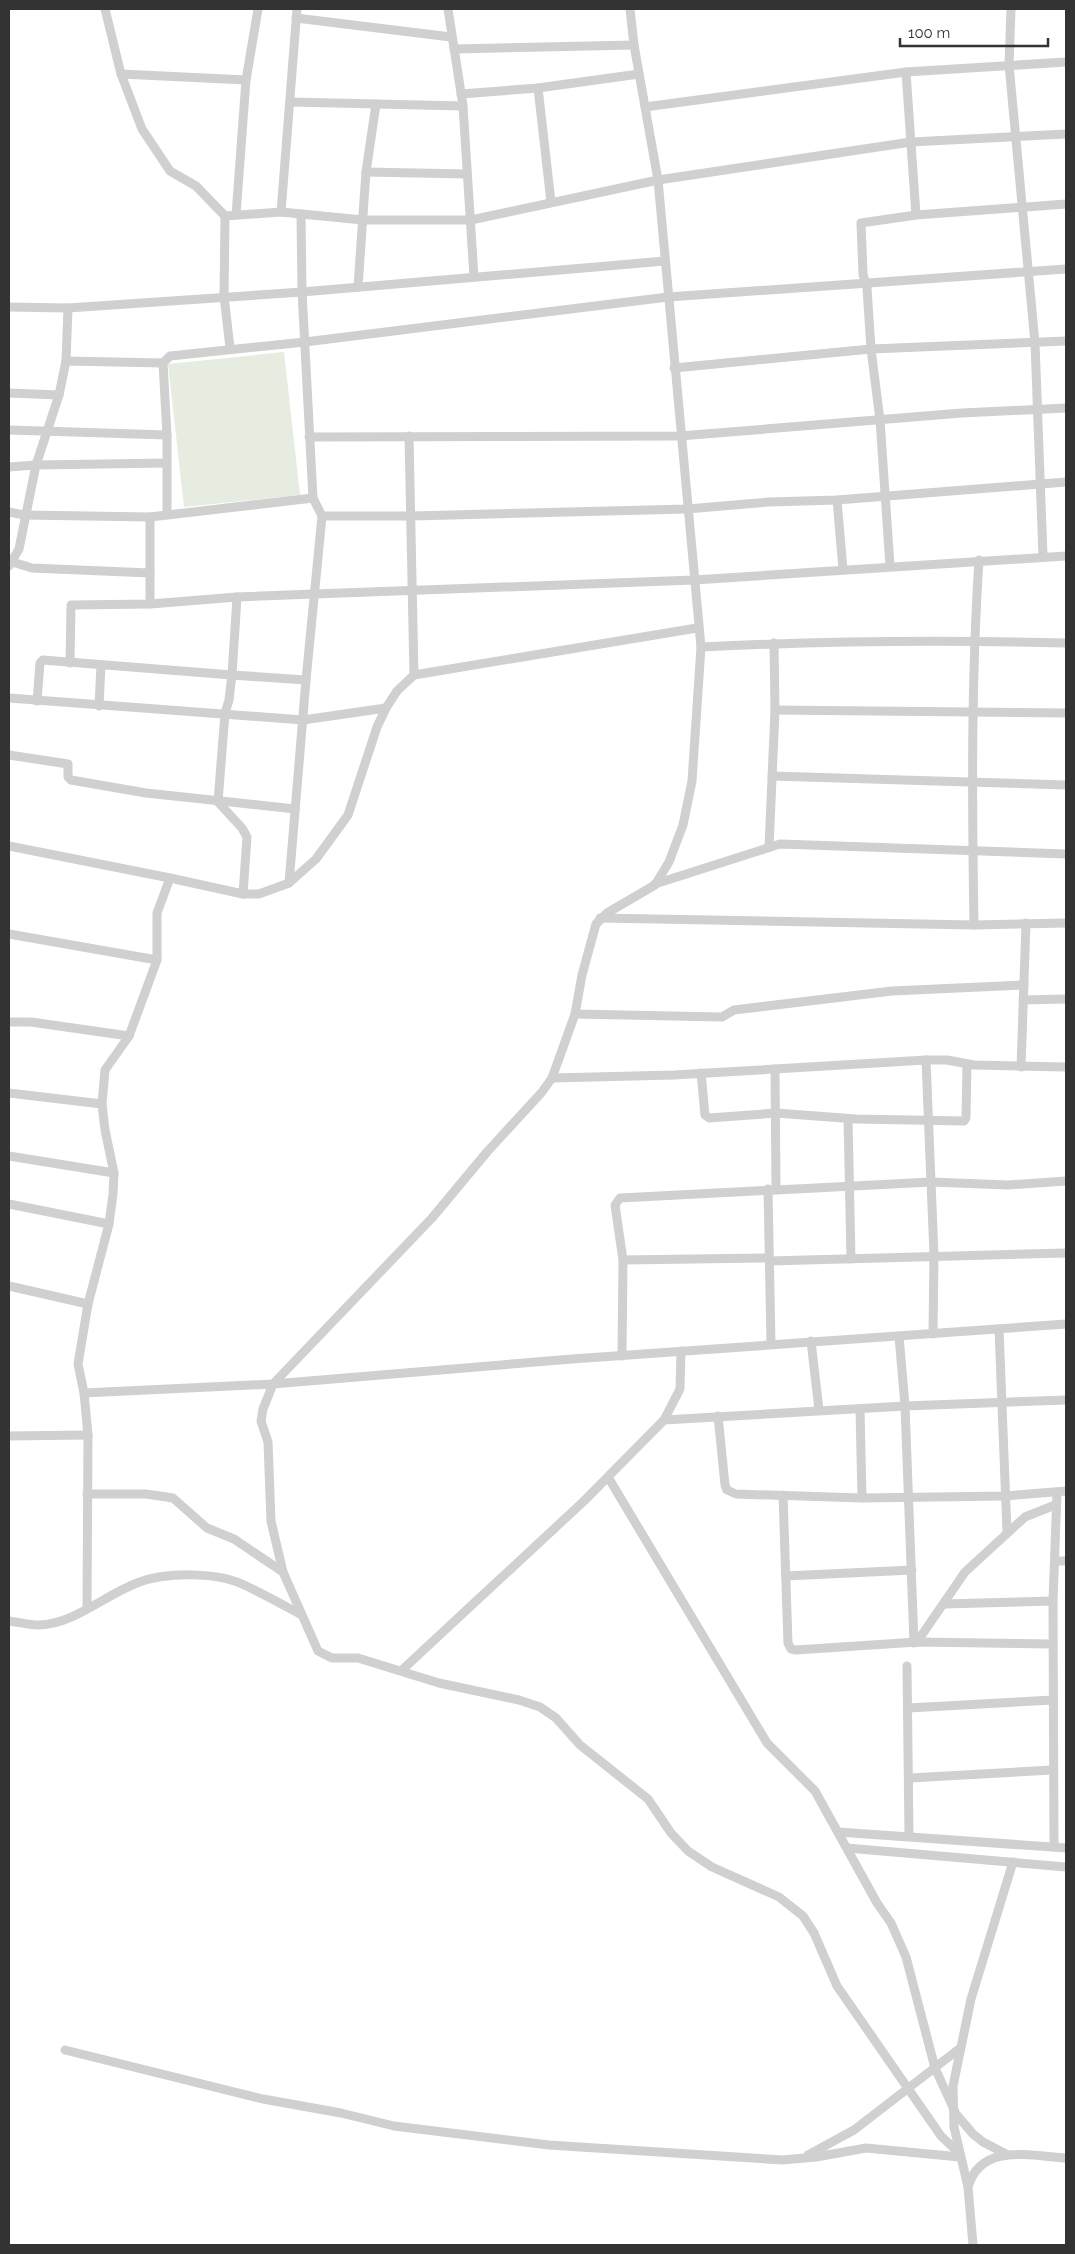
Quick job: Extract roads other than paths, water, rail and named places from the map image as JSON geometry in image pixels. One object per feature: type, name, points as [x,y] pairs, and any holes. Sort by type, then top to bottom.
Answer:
[{"type":"street","points":[[105,9],[121,74],[142,129],[170,171],[196,186],[225,216],[224,296],[230,348]]},
{"type":"street","points":[[236,215],[246,80],[258,9]]},
{"type":"street","points":[[448,9],[463,106],[474,277]]},
{"type":"street","points":[[630,9],[634,45],[658,180],[697,628],[701,647],[698,713],[688,803],[683,825],[669,862],[655,884]]},
{"type":"street","points":[[1011,9],[1009,65],[1030,272],[1035,343],[1043,556]]},
{"type":"street","points":[[280,212],[291,102],[296,14],[451,37]]},
{"type":"street","points":[[454,49],[634,45]]},
{"type":"street","points":[[645,107],[906,72],[1066,62]]},
{"type":"street","points":[[906,72],[916,215]]},
{"type":"street","points":[[121,74],[246,80]]},
{"type":"street","points":[[461,94],[538,88],[639,74]]},
{"type":"street","points":[[538,88],[551,202]]},
{"type":"street","points":[[291,102],[463,106]]},
{"type":"street","points":[[358,287],[366,172],[376,104]]},
{"type":"street","points":[[225,216],[280,212],[363,220],[471,220],[658,180],[911,142],[1066,134]]},
{"type":"street","points":[[366,172],[467,174]]},
{"type":"street","points":[[890,566],[880,420],[871,349],[866,283],[863,274],[861,223],[916,215],[1066,204]]},
{"type":"street","points":[[289,883],[313,594],[322,516],[313,498],[302,292],[301,214]]},
{"type":"street","points":[[9,307],[68,308],[302,292],[665,260]]},
{"type":"street","points":[[167,514],[167,435],[163,364],[170,356],[230,348],[305,342],[668,297],[1066,270]]},
{"type":"street","points":[[68,308],[66,361],[59,395],[36,465],[24,515],[19,549],[10,563],[32,568],[150,573]]},
{"type":"street","points":[[674,368],[871,349],[1066,341]]},
{"type":"street","points":[[66,361],[163,364]]},
{"type":"street","points":[[9,394],[59,395]]},
{"type":"street","points":[[309,437],[680,436],[1066,408]]},
{"type":"street","points":[[9,430],[167,435]]},
{"type":"street","points":[[409,436],[412,516],[410,591],[414,675]]},
{"type":"street","points":[[9,467],[167,463]]},
{"type":"street","points":[[322,516],[412,516],[687,509],[769,502],[837,500],[1066,482]]},
{"type":"street","points":[[9,512],[24,515],[150,517],[313,498]]},
{"type":"street","points":[[837,500],[843,570]]},
{"type":"street","points":[[150,517],[150,604]]},
{"type":"street","points":[[70,663],[71,605],[150,604],[313,594],[694,580],[979,560],[1066,556]]},
{"type":"street","points":[[974,925],[971,781],[974,640],[979,560]]},
{"type":"street","points":[[237,598],[232,675],[229,700],[225,713],[218,802],[242,828],[247,837],[243,894]]},
{"type":"street","points":[[9,846],[243,894],[259,894],[289,883],[316,859],[348,815],[377,727],[397,691],[414,675],[697,628]]},
{"type":"street","points":[[701,647],[774,643],[974,640],[1066,643]]},
{"type":"street","points":[[769,846],[775,710],[774,643]]},
{"type":"street","points":[[37,701],[40,663],[49,660],[306,680]]},
{"type":"street","points":[[99,706],[102,665]]},
{"type":"street","points":[[9,698],[303,720],[386,708]]},
{"type":"street","points":[[775,710],[973,711],[1066,714]]},
{"type":"street","points":[[9,755],[68,764],[68,777],[71,780],[110,788],[218,802],[295,809]]},
{"type":"street","points":[[772,776],[1066,785]]},
{"type":"street","points":[[960,2155],[942,2136],[838,1986],[814,1933],[796,1909],[779,1897],[712,1867],[688,1851],[671,1833],[648,1799],[580,1745],[556,1718],[540,1707],[519,1700],[438,1683],[402,1670],[358,1658],[326,1656],[314,1645],[283,1572],[271,1521],[268,1442],[261,1426],[263,1409],[273,1384],[432,1218],[486,1152],[542,1092],[552,1078],[575,1014],[582,976],[596,924],[600,918],[655,884],[780,844],[1066,854]]},
{"type":"street","points":[[87,1608],[88,1435],[84,1393],[78,1364],[88,1304],[109,1224],[114,1173],[102,1104],[105,1070],[129,1036],[157,960],[157,913],[170,878]]},
{"type":"street","points":[[600,918],[974,925],[1066,923]]},
{"type":"street","points":[[1021,1067],[1026,923]]},
{"type":"street","points":[[9,934],[157,960]]},
{"type":"street","points":[[575,1014],[722,1017],[734,1010],[892,991],[1024,985]]},
{"type":"street","points":[[1023,1000],[1066,999]]},
{"type":"street","points":[[9,1022],[31,1022],[129,1036]]},
{"type":"street","points":[[552,1078],[701,1073],[926,1060],[947,1060],[967,1064],[1021,1067],[1066,1067]]},
{"type":"street","points":[[926,1060],[934,1256],[933,1334]]},
{"type":"street","points":[[701,1073],[706,1117],[776,1113],[848,1118],[966,1120],[967,1064]]},
{"type":"street","points":[[771,1344],[768,1260],[776,1113],[775,1069]]},
{"type":"street","points":[[9,1093],[102,1104]]},
{"type":"street","points":[[848,1118],[851,1260]]},
{"type":"street","points":[[9,1156],[114,1173]]},
{"type":"street","points":[[622,1356],[623,1260],[615,1205],[618,1199],[772,1188],[931,1182],[1008,1185],[1066,1181]]},
{"type":"street","points":[[9,1204],[109,1224]]},
{"type":"street","points":[[623,1260],[851,1260],[1066,1253]]},
{"type":"street","points":[[9,1286],[88,1304]]},
{"type":"street","points":[[84,1393],[273,1384],[771,1344],[1066,1324]]},
{"type":"street","points":[[999,1330],[1007,1532]]},
{"type":"street","points":[[899,1336],[905,1406],[915,1643]]},
{"type":"street","points":[[811,1341],[819,1410]]},
{"type":"street","points":[[402,1670],[608,1477],[664,1420],[680,1389],[680,1351]]},
{"type":"street","points":[[664,1420],[819,1410],[1066,1400]]},
{"type":"street","points":[[860,1409],[862,1498]]},
{"type":"street","points":[[718,1416],[727,1490],[736,1494],[862,1498],[1005,1496],[1064,1491]]},
{"type":"street","points":[[9,1436],[88,1435]]},
{"type":"street","points":[[608,1477],[767,1743],[816,1791],[902,1946],[935,2068],[956,2114],[972,2134],[988,2146],[1006,2154]]},
{"type":"street","points":[[1054,1847],[1052,1770],[1055,1505],[1064,1491]]},
{"type":"street","points":[[87,1494],[146,1494],[173,1498],[202,1524],[234,1539],[283,1572]]},
{"type":"street","points":[[783,1495],[788,1643],[791,1649],[915,1643],[1053,1644]]},
{"type":"street","points":[[915,1643],[966,1572],[1025,1517],[1055,1505]]},
{"type":"street","points":[[1055,1561],[1066,1561]]},
{"type":"street","points":[[786,1576],[912,1570]]},
{"type":"street","points":[[9,1621],[40,1625],[51,1623],[87,1608],[137,1583],[157,1577],[184,1576],[229,1579],[243,1584],[300,1614]]},
{"type":"street","points":[[944,1604],[1053,1601]]},
{"type":"street","points":[[907,1666],[910,1778],[909,1836]]},
{"type":"street","points":[[908,1708],[1053,1700]]},
{"type":"street","points":[[910,1778],[1052,1770]]},
{"type":"street","points":[[838,1832],[1066,1848]]},
{"type":"street","points":[[847,1848],[1066,1867]]},
{"type":"street","points":[[973,2245],[968,2187],[960,2155],[952,2104],[959,2049],[976,1982],[1013,1862]]},
{"type":"street","points":[[799,2159],[844,2137],[959,2049]]},
{"type":"street","points":[[65,2050],[271,2101],[341,2113],[394,2126],[540,2144],[799,2159],[866,2148],[960,2155]]},
{"type":"street","points":[[968,2187],[973,2175],[982,2164],[993,2157],[1006,2154],[1066,2158]]}]
